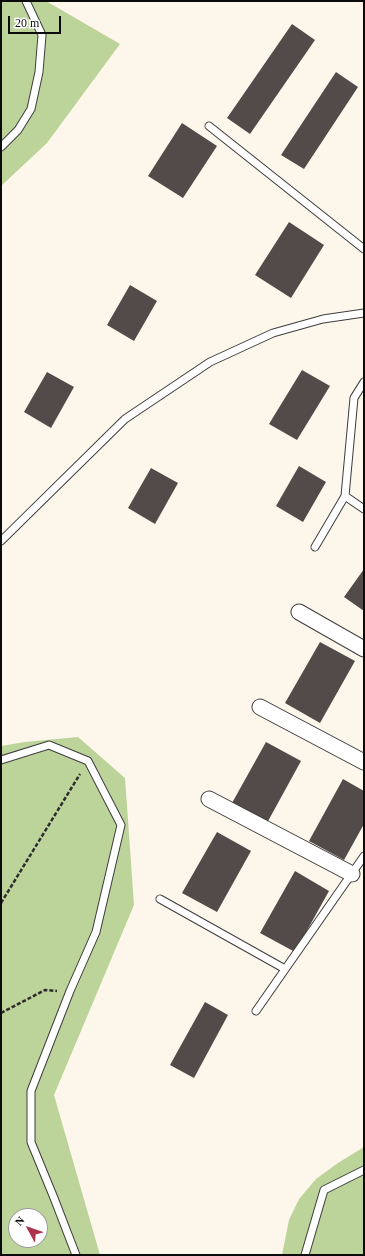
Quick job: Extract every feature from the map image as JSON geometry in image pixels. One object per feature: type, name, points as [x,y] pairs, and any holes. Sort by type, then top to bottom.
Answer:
[{"type":"street","points":[[299,612],[364,649]]},
{"type":"street","points":[[260,707],[364,762]]},
{"type":"street","points":[[209,799],[352,874]]},
{"type":"lane","points":[[1,147],[18,130],[31,108],[39,72],[42,35],[26,1]]},
{"type":"lane","points":[[210,126],[364,249]]},
{"type":"lane","points":[[1,540],[125,419],[210,362],[273,333],[323,319],[364,313]]},
{"type":"lane","points":[[315,547],[345,496],[354,398],[364,382]]},
{"type":"lane","points":[[345,496],[364,509]]},
{"type":"lane","points":[[1,760],[49,745],[88,761],[121,825],[96,932],[70,991],[31,1091],[31,1142],[76,1255]]},
{"type":"lane","points":[[256,1011],[364,856]]},
{"type":"lane","points":[[160,899],[285,969]]},
{"type":"lane","points":[[305,1255],[324,1190],[364,1170]]},
{"type":"path","points":[[1,903],[88,761]]},
{"type":"path","points":[[1,1013],[45,990],[70,991]]},
{"type":"green space","points":[[1,1],[46,1],[120,44],[47,143],[1,186]]},
{"type":"green space","points":[[78,737],[125,778],[134,905],[54,1095],[100,1255],[1,1255],[1,746]]},
{"type":"green space","points":[[364,1147],[364,1255],[282,1255],[289,1220],[299,1199],[316,1179]]},
{"type":"building","points":[[292,24],[315,40],[250,134],[227,118]]},
{"type":"building","points":[[336,72],[358,87],[304,169],[281,155]]},
{"type":"building","points":[[182,123],[217,146],[183,198],[148,176]]},
{"type":"building","points":[[289,222],[324,245],[291,298],[255,275]]},
{"type":"building","points":[[130,285],[157,301],[134,341],[107,325]]},
{"type":"building","points":[[302,370],[330,386],[297,440],[269,424]]},
{"type":"building","points":[[47,372],[74,387],[51,428],[24,412]]},
{"type":"building","points":[[299,466],[326,482],[303,522],[276,506]]},
{"type":"building","points":[[151,468],[178,483],[155,524],[128,508]]},
{"type":"building","points":[[364,569],[364,611],[344,597]]},
{"type":"building","points":[[320,642],[355,661],[320,723],[285,703]]},
{"type":"building","points":[[266,742],[301,761],[267,823],[232,803]]},
{"type":"building","points":[[343,779],[364,791],[364,824],[344,860],[309,841]]},
{"type":"building","points":[[217,832],[251,851],[217,912],[182,893]]},
{"type":"building","points":[[295,871],[329,891],[295,952],[260,933]]},
{"type":"building","points":[[205,1002],[228,1015],[194,1078],[170,1065]]}]
